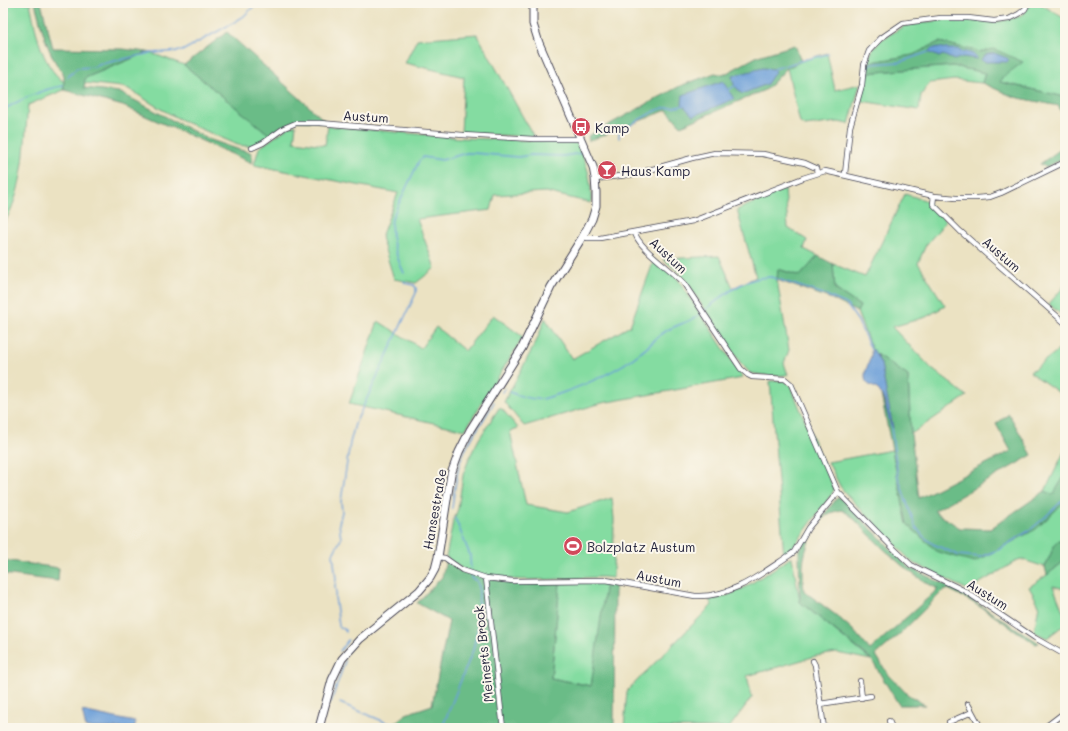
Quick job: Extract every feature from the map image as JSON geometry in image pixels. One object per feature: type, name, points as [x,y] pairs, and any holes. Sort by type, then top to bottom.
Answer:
[{"type":"street","name":"Hansestraße","points":[[319,728],[332,680],[342,659],[360,639],[426,584],[435,569],[451,474],[459,452],[470,430],[522,348],[551,287],[583,236],[592,219],[596,206],[596,180],[593,167],[539,43],[533,24],[533,3]]},
{"type":"street","points":[[845,174],[850,127],[862,85],[864,65],[869,51],[881,38],[903,23],[941,18],[994,20],[1009,19],[1025,9],[1028,3]]},
{"type":"street","name":"Austum","points":[[252,148],[284,128],[296,123],[534,139],[581,139]]},
{"type":"street","points":[[596,180],[635,174],[715,153],[763,154],[805,163],[816,168],[817,173]]},
{"type":"street","name":"Austum","points":[[583,236],[594,239],[693,221],[825,171],[845,174],[934,196],[956,198],[990,197],[1065,162]]},
{"type":"street","name":"Austum","points":[[934,196],[933,204],[960,231],[1065,323]]},
{"type":"street","name":"Austum","points":[[635,232],[635,238],[683,282],[741,369],[752,377],[785,379],[791,384],[838,492],[911,565],[965,591],[1035,638],[1065,655]]},
{"type":"street","name":"Austum","points":[[438,557],[445,558],[462,570],[486,578],[518,581],[606,580],[708,597],[721,594],[748,582],[794,552],[808,528],[838,492]]},
{"type":"street","name":"Meinerts Brook","points":[[486,578],[503,728]]},
{"type":"street","points":[[813,661],[824,728]]},
{"type":"street","points":[[860,681],[862,698]]},
{"type":"street","points":[[820,704],[871,696]]},
{"type":"street","points":[[968,704],[981,728]]},
{"type":"street","points":[[948,722],[972,712]]},
{"type":"street","points":[[1044,728],[1065,712]]},
{"type":"street","points":[[889,721],[892,728]]},
{"type":"green space","points":[[3,3],[30,3],[40,46],[49,66],[64,82],[64,90],[28,105],[20,182],[16,197],[3,225]]},
{"type":"green space","points":[[35,3],[41,3],[53,48],[123,49],[147,52],[85,78],[84,88],[119,92],[208,139],[250,152],[252,155],[252,163],[123,106],[64,90],[64,75],[49,50]]},
{"type":"green space","points":[[1030,3],[1039,3],[1065,19],[1065,97],[1000,82],[1003,77],[994,49],[980,52],[939,42],[913,55],[867,63],[872,51],[881,40],[904,26],[940,20],[996,22],[1018,17],[1023,14]]},
{"type":"green space","points":[[227,32],[326,122],[296,121],[271,136],[184,65]]},
{"type":"green space","points":[[477,34],[534,137],[461,133],[464,77],[405,63],[417,39]]},
{"type":"green space","points":[[939,42],[980,52],[994,49],[1023,62],[1003,77],[1000,82],[1065,97],[1065,123],[1059,106],[1014,97],[982,83],[985,73],[953,66],[865,73],[867,63],[913,55]]},
{"type":"green space","points":[[795,45],[801,61],[786,69],[767,89],[681,126],[667,110],[589,141],[588,136],[680,86],[715,73],[723,75],[758,56]]},
{"type":"green space","points":[[148,52],[184,65],[271,136],[255,145],[238,145],[185,122],[129,89],[84,83],[85,78]]},
{"type":"green space","points":[[827,53],[835,90],[860,84],[849,124],[838,122],[805,126],[800,123],[787,68],[801,61]]},
{"type":"green space","points":[[953,66],[985,73],[982,83],[954,80],[930,83],[921,95],[919,110],[861,101],[865,73]]},
{"type":"green space","points":[[296,125],[294,141],[325,145],[328,126],[462,138],[577,142],[588,172],[591,186],[591,203],[546,192],[495,195],[491,210],[417,219],[435,268],[416,283],[394,279],[381,237],[398,193],[254,165],[259,148],[289,127]]},
{"type":"green space","points":[[1065,134],[1065,158],[1046,167],[1040,164],[1058,151]]},
{"type":"green space","points":[[785,189],[788,228],[807,240],[804,249],[818,256],[800,276],[778,269],[777,280],[789,350],[784,363],[788,375],[770,376],[750,373],[740,362],[681,274],[663,259],[719,256],[733,288],[756,277],[737,210]]},
{"type":"green space","points":[[905,194],[925,200],[946,221],[926,245],[918,263],[945,306],[926,317],[892,327],[932,369],[967,396],[911,434],[908,376],[872,350],[857,312],[860,306],[835,289],[833,264],[865,277]]},
{"type":"green space","points":[[818,256],[833,264],[835,289],[860,306],[857,312],[832,299],[777,280],[778,269],[800,276]]},
{"type":"green space","points":[[654,260],[677,278],[743,378],[602,403],[524,426],[504,402],[537,340],[545,318],[572,359],[630,326]]},
{"type":"green space","points":[[1065,285],[1065,318],[1049,304]]},
{"type":"green space","points":[[493,315],[523,337],[465,430],[349,404],[378,321],[421,348],[436,327],[465,351]]},
{"type":"green space","points":[[1065,345],[1065,397],[1030,372]]},
{"type":"green space","points":[[876,354],[908,376],[911,434],[919,498],[1011,451],[996,424],[1009,414],[1032,455],[934,511],[960,528],[990,529],[1045,491],[1053,495],[1065,475],[1065,501],[1036,529],[975,562],[938,552],[907,524],[881,395],[892,427],[881,364]]},
{"type":"green space","points":[[770,381],[785,381],[790,385],[834,489],[832,494],[791,550],[784,556]]},
{"type":"green space","points":[[499,408],[502,409],[518,428],[510,431],[526,505],[568,512],[612,498],[614,519],[613,578],[603,577],[532,580],[496,578],[463,569],[446,557],[453,521],[458,509],[463,475],[470,456],[479,439]]},
{"type":"green space","points":[[892,450],[907,524],[938,552],[1036,529],[1065,501],[1065,540],[1056,542],[1045,567],[1020,559],[968,590],[912,562],[846,494],[840,486],[828,462]]},
{"type":"green space","points":[[1065,450],[1065,475],[1053,495],[1045,491]]},
{"type":"green space","points":[[837,498],[841,498],[909,567],[961,593],[1039,643],[1036,644],[982,608],[948,589],[943,591],[901,633],[876,655],[887,673],[907,694],[925,705],[899,705],[871,659],[800,602],[799,552],[805,539]],"holes":[[[842,510],[851,516],[902,566],[938,589],[870,650],[853,630],[804,591],[803,566],[805,552],[814,531],[822,520],[830,513]]]},
{"type":"green space","points":[[1065,540],[1065,562],[1047,575],[1045,567],[1056,542]]},
{"type":"green space","points":[[792,557],[800,602],[871,660],[837,653],[816,656],[747,676],[752,697],[729,728],[624,728],[627,691],[712,605],[709,600],[726,596],[744,588]]},
{"type":"green space","points":[[3,560],[59,568],[58,581],[3,574]]},
{"type":"green space","points":[[446,561],[462,572],[512,583],[560,583],[551,678],[591,686],[606,582],[615,583],[614,728],[389,727],[406,714],[432,705],[449,621],[417,603],[442,577]]},
{"type":"green space","points":[[1065,562],[1065,589],[1053,586],[1065,616],[1065,624],[1047,638],[1034,632],[1039,605],[1029,587]]},
{"type":"green space","points":[[606,582],[592,686],[551,678],[560,583]]},
{"type":"water","points":[[938,47],[958,49],[974,55],[977,59],[963,57],[954,60],[943,55],[939,57],[928,52],[931,49]]},
{"type":"water","points":[[994,53],[1009,60],[1007,62],[982,61],[981,59],[987,54]]},
{"type":"water","points":[[763,68],[774,69],[775,72],[767,84],[742,94],[734,85],[732,76]]},
{"type":"water","points":[[723,81],[734,99],[693,116],[682,104],[683,95]]},
{"type":"water","points":[[873,349],[881,364],[893,428],[891,428],[880,392],[876,388],[869,385],[865,378],[871,351]]},
{"type":"water","points":[[82,711],[135,722],[135,728],[86,728]]},
{"type":"waterway","points":[[68,77],[77,68],[94,67],[101,64],[151,53],[182,51],[244,16],[257,3]]},
{"type":"waterway","points":[[866,78],[867,70],[870,64],[900,62],[928,52]]},
{"type":"waterway","points":[[774,69],[828,54]]},
{"type":"waterway","points":[[3,110],[31,95],[63,85]]},
{"type":"waterway","points":[[728,90],[735,86]]},
{"type":"waterway","points":[[619,138],[619,132],[623,131],[649,114],[660,109],[685,105]]},
{"type":"waterway","points":[[404,273],[398,260],[392,239],[392,218],[419,161],[423,157],[442,160],[466,153],[518,157],[531,155],[563,156],[582,153]]},
{"type":"waterway","points":[[510,392],[534,399],[542,399],[591,382],[631,360],[662,333],[696,317],[730,291],[749,281],[760,278],[771,277],[823,294],[846,304],[858,321],[871,350]]},
{"type":"waterway","points":[[346,632],[344,629],[339,628],[335,597],[336,579],[333,554],[341,539],[339,523],[342,512],[341,501],[350,443],[355,424],[416,293],[416,288],[414,285],[405,283],[404,281]]},
{"type":"waterway","points":[[502,392],[505,388]]},
{"type":"waterway","points":[[452,508],[456,477],[461,459],[468,444],[494,402]]},
{"type":"waterway","points":[[891,427],[898,477],[915,526],[923,536],[933,544],[958,555],[980,557],[998,550],[1030,530],[1065,498]]},
{"type":"waterway","points":[[442,728],[473,650],[478,627],[479,587],[477,581],[471,578],[470,555],[455,518]]},
{"type":"waterway","points":[[340,651],[348,640]]},
{"type":"waterway","points":[[331,702],[345,661]]},
{"type":"waterway","points":[[340,703],[385,722],[408,728]]},
{"type":"place","name":"Kamp","points":[[581,127]]},
{"type":"place","name":"Haus Kamp","points":[[607,170]]},
{"type":"place","name":"Bolzplatz Austum","points":[[573,546]]}]
